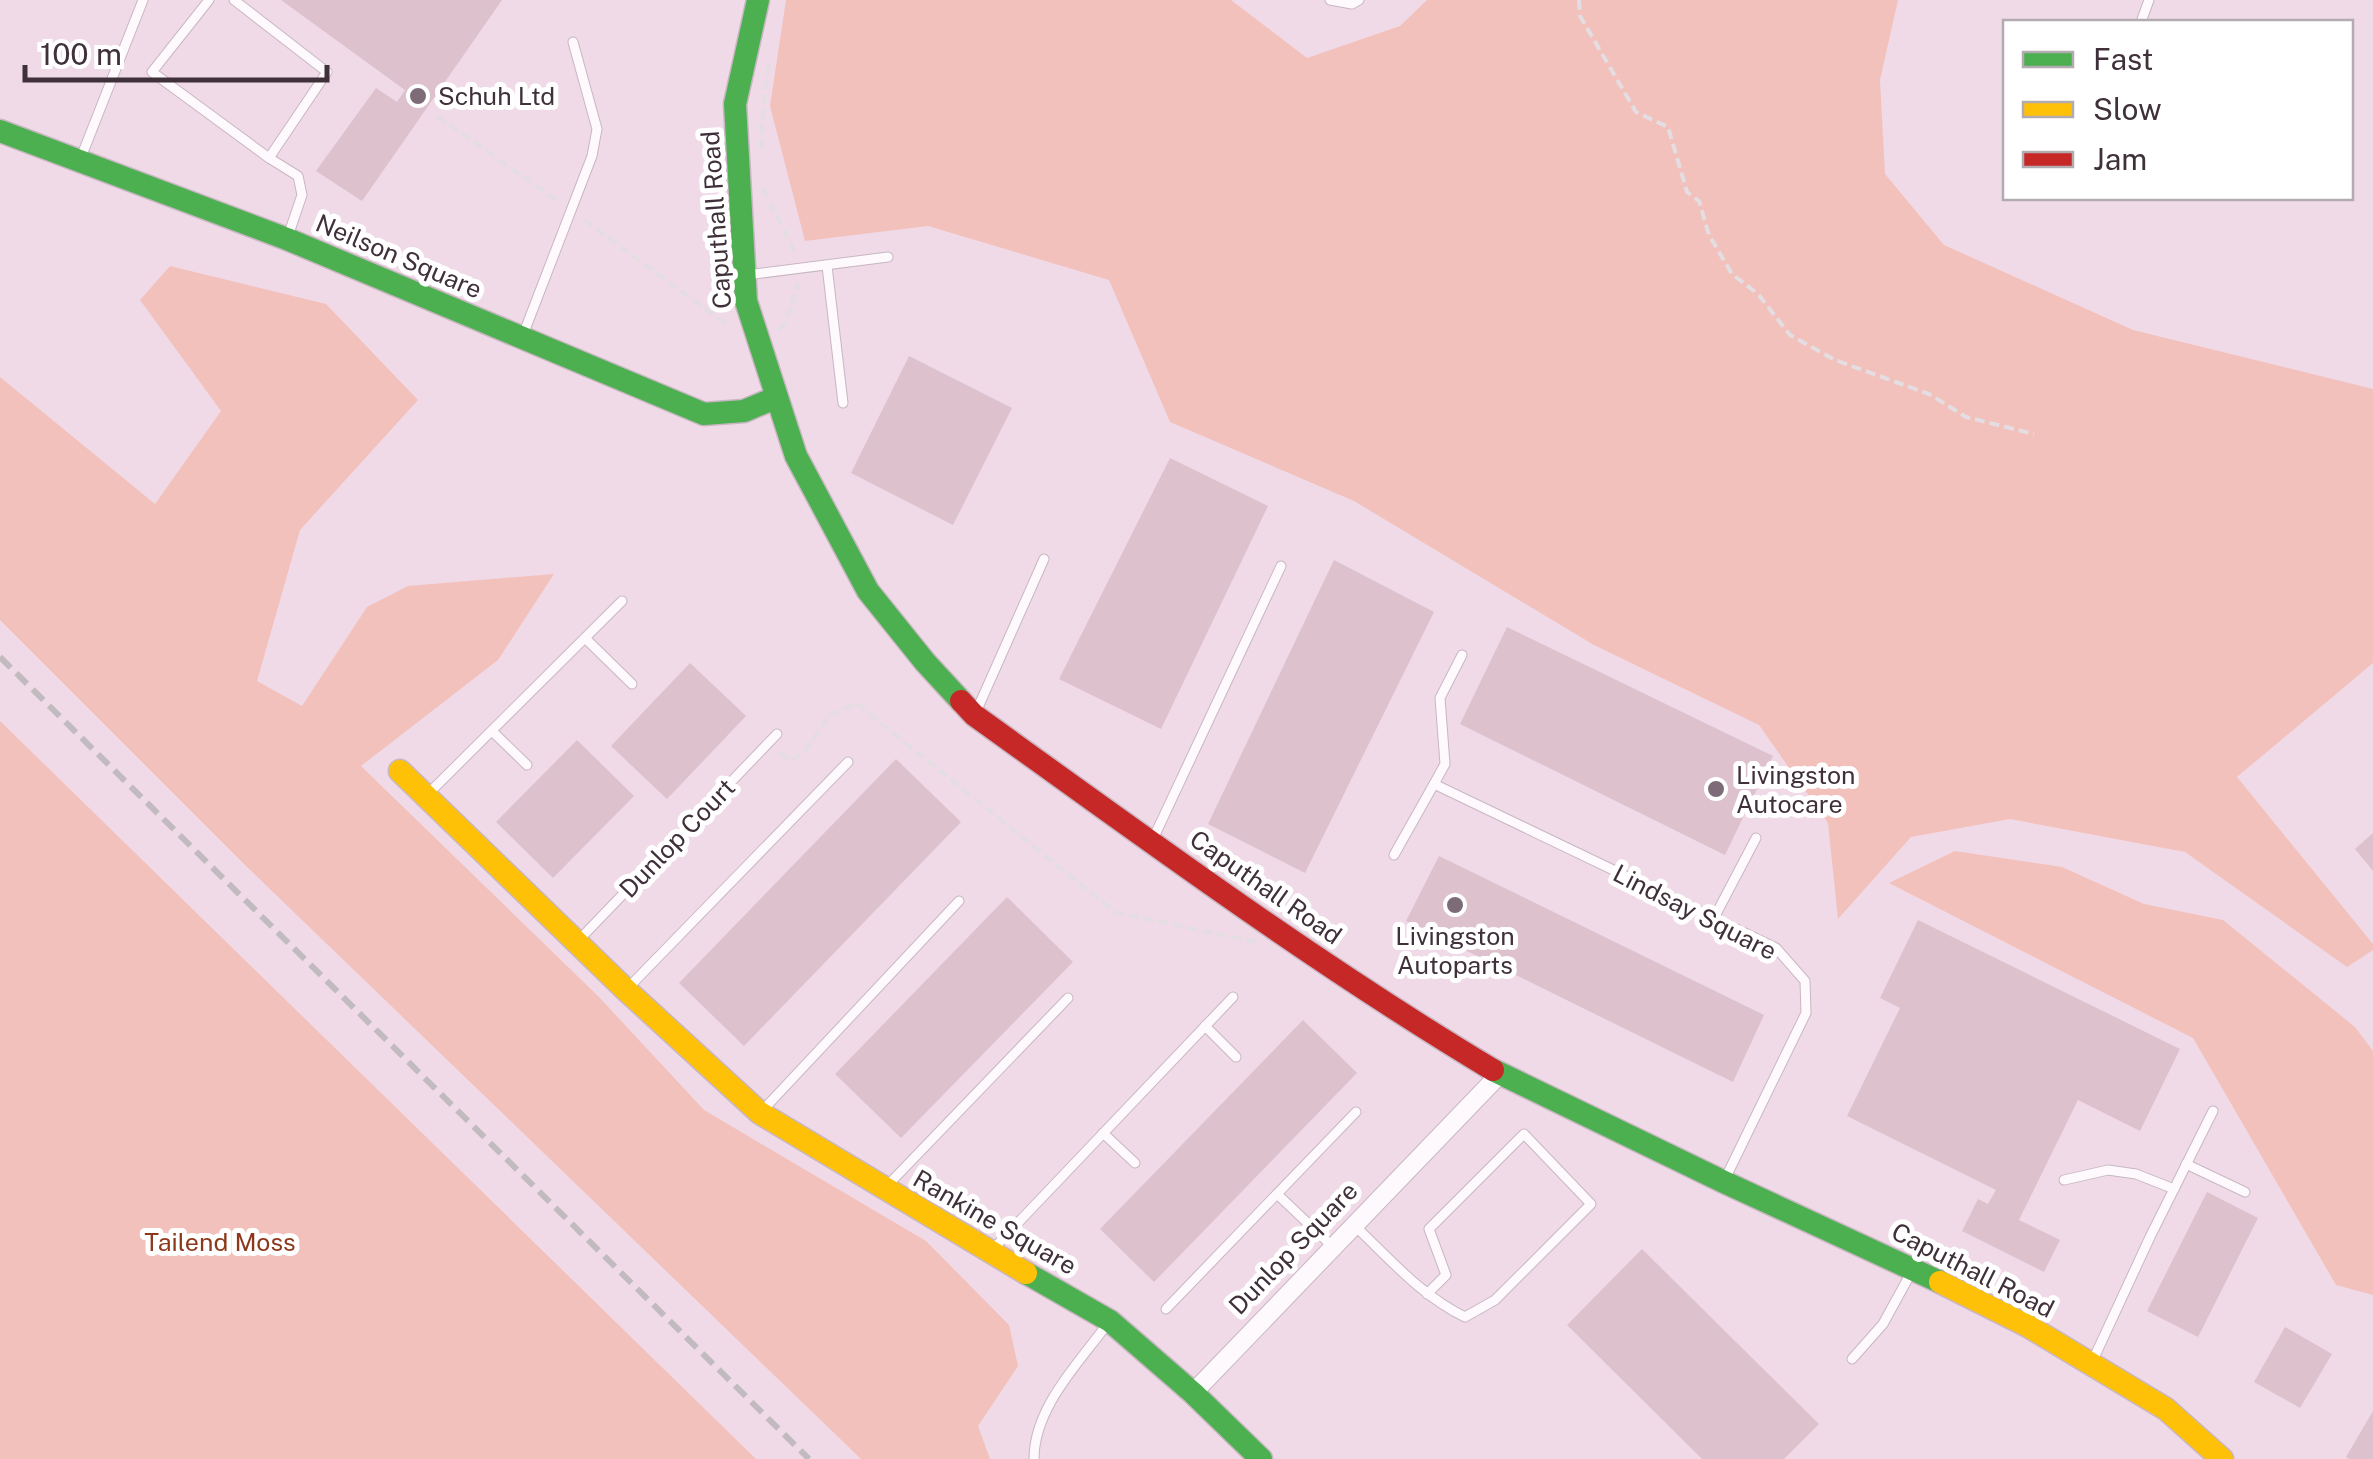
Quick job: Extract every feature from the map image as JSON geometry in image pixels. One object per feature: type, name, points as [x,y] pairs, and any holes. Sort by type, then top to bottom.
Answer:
[{"type":"street","name":"Caputhall Road","points":[[758,0],[735,104],[746,301],[760,349],[796,456],[868,591],[924,662],[974,715],[1400,1014],[1500,1074],[2028,1326],[2166,1409],[2222,1459]]},
{"type":"street","name":"Neilson Square","points":[[0,131],[287,239],[704,414],[744,412],[776,398]]},
{"type":"street","name":"Rankine Square","points":[[400,771],[626,990],[760,1113],[1110,1321],[1192,1392]]},
{"type":"street","name":"Dunlop Square","points":[[1192,1392],[1500,1074]]},
{"type":"street","points":[[1192,1392],[1261,1459]]},
{"type":"lane","points":[[80,160],[143,0]]},
{"type":"lane","points":[[208,0],[152,72],[298,176],[302,195],[287,239]]},
{"type":"lane","points":[[234,0],[326,72],[269,158]]},
{"type":"lane","points":[[1330,0],[1352,4],[1358,0]]},
{"type":"lane","points":[[522,338],[592,156],[597,129],[574,42]]},
{"type":"lane","points":[[745,276],[888,257]]},
{"type":"lane","points":[[827,266],[844,403]]},
{"type":"lane","points":[[974,715],[1044,559]]},
{"type":"lane","points":[[1152,842],[1281,566]]},
{"type":"lane","points":[[426,796],[622,601]]},
{"type":"lane","points":[[585,638],[632,684]]},
{"type":"lane","points":[[1394,855],[1445,764],[1440,698],[1462,656]]},
{"type":"lane","points":[[492,731],[527,764]]},
{"type":"lane","name":"Dunlop Court","points":[[577,942],[778,734]]},
{"type":"lane","points":[[626,990],[848,762]]},
{"type":"lane","name":"Lindsay Square","points":[[1434,784],[1776,948],[1804,981],[1806,1014],[1724,1182]]},
{"type":"lane","points":[[1714,918],[1756,838]]},
{"type":"lane","points":[[760,1113],[959,901]]},
{"type":"lane","points":[[990,1252],[1233,996]]},
{"type":"lane","points":[[884,1189],[1068,998]]},
{"type":"lane","points":[[1205,1026],[1236,1058]]},
{"type":"lane","points":[[2092,1363],[2213,1111]]},
{"type":"lane","points":[[1166,1309],[1356,1112]]},
{"type":"lane","points":[[1103,1133],[1135,1163]]},
{"type":"lane","points":[[1354,1224],[1427,1294],[1441,1306],[1465,1317],[1495,1300],[1591,1204],[1524,1134],[1429,1229],[1446,1275],[1427,1294]]},
{"type":"lane","points":[[2186,1164],[2245,1192]]},
{"type":"lane","points":[[2064,1180],[2108,1170],[2136,1174],[2174,1190]]},
{"type":"lane","points":[[1277,1194],[1332,1247]]},
{"type":"lane","points":[[1852,1358],[1883,1324],[1913,1268]]},
{"type":"lane","points":[[1034,1459],[1034,1446],[1049,1404],[1110,1321]]},
{"type":"path","points":[[1579,0],[1580,16],[1636,112],[1668,128],[1687,192],[1699,202],[1709,235],[1732,274],[1758,294],[1790,334],[1835,360],[1930,394],[1966,417],[2034,434]]},
{"type":"path","points":[[762,154],[770,52]]},
{"type":"path","points":[[436,116],[729,326]]},
{"type":"path","points":[[760,349],[785,324],[802,269],[763,188]]},
{"type":"path","points":[[768,744],[791,762],[805,751],[829,716],[856,702],[1115,912],[1268,945]]},
{"type":"green space","points":[[786,0],[1231,0],[1307,58],[1400,26],[1427,0],[1898,0],[1880,80],[1885,174],[1944,245],[2133,330],[2373,389],[2373,663],[2237,777],[2373,944],[2373,950],[2347,967],[2185,852],[2010,819],[1911,837],[1838,919],[1828,823],[1759,725],[1594,645],[1354,501],[1170,422],[1109,280],[928,226],[805,241],[770,106]]},
{"type":"green space","points":[[170,266],[326,304],[418,400],[300,530],[257,681],[302,706],[367,607],[408,586],[554,574],[498,660],[361,766],[599,997],[704,1110],[926,1241],[1009,1325],[1018,1366],[978,1426],[990,1459],[861,1459],[244,864],[0,620],[0,377],[155,504],[221,411],[140,300]]},
{"type":"green space","name":"Tailend Moss","points":[[0,721],[756,1459],[0,1459]]},
{"type":"green space","points":[[1955,851],[2062,867],[2144,904],[2223,920],[2355,1027],[2373,1051],[2373,1295],[2336,1285],[2193,1038],[1889,883]]},
{"type":"building","name":"Schuh Ltd","points":[[281,0],[502,0],[362,201],[316,171],[376,88],[397,102],[405,90]]},
{"type":"building","points":[[909,356],[1012,408],[953,525],[851,473]]},
{"type":"building","points":[[1170,458],[1268,506],[1161,729],[1059,679]]},
{"type":"building","points":[[1334,560],[1434,612],[1305,873],[1208,824]]},
{"type":"building","points":[[1507,627],[1773,756],[1725,855],[1460,724]]},
{"type":"building","points":[[690,663],[746,716],[667,799],[611,746]]},
{"type":"building","points":[[577,740],[634,796],[553,878],[496,822]]},
{"type":"building","points":[[896,759],[961,822],[744,1046],[679,983]]},
{"type":"building","points":[[2373,833],[2373,871],[2355,849]]},
{"type":"building","points":[[1439,856],[1764,1015],[1733,1082],[1406,921]]},
{"type":"building","points":[[1007,897],[1073,962],[901,1138],[835,1074]]},
{"type":"building","points":[[1918,920],[2180,1049],[2140,1131],[2078,1100],[2019,1220],[2060,1240],[2044,1272],[1962,1231],[1978,1199],[1988,1204],[1996,1190],[1847,1116],[1900,1008],[1880,998]]},
{"type":"building","points":[[1303,1020],[1357,1073],[1154,1282],[1100,1229]]},
{"type":"building","points":[[2207,1192],[2258,1218],[2198,1337],[2147,1311]]},
{"type":"building","points":[[1642,1249],[1819,1424],[1784,1459],[1702,1459],[1567,1325]]},
{"type":"building","points":[[2285,1327],[2332,1354],[2300,1408],[2254,1382]]},
{"type":"building","points":[[2373,1411],[2373,1459],[2349,1459],[2346,1457]]},
{"type":"railway","points":[[0,657],[809,1459]]},
{"type":"traffic: fast","points":[[758,0],[735,104],[746,301],[796,456],[868,591],[961,701]]},
{"type":"traffic: fast","points":[[0,131],[287,239],[704,414],[744,411],[775,398]]},
{"type":"traffic: fast","points":[[1493,1070],[1940,1282]]},
{"type":"traffic: fast","points":[[1026,1273],[1110,1321],[1261,1459]]},
{"type":"traffic: slow","points":[[400,771],[626,990],[760,1113],[1026,1273]]},
{"type":"traffic: slow","points":[[1940,1282],[2028,1326],[2166,1409],[2222,1459]]},
{"type":"traffic: jam","points":[[961,701],[974,715],[1230,898],[1493,1070]]},
{"type":"place","name":"Schuh Ltd","points":[[418,96]]},
{"type":"place","name":"Livingston Autocare","points":[[1716,789]]},
{"type":"place","name":"Livingston Autoparts","points":[[1455,905]]}]
